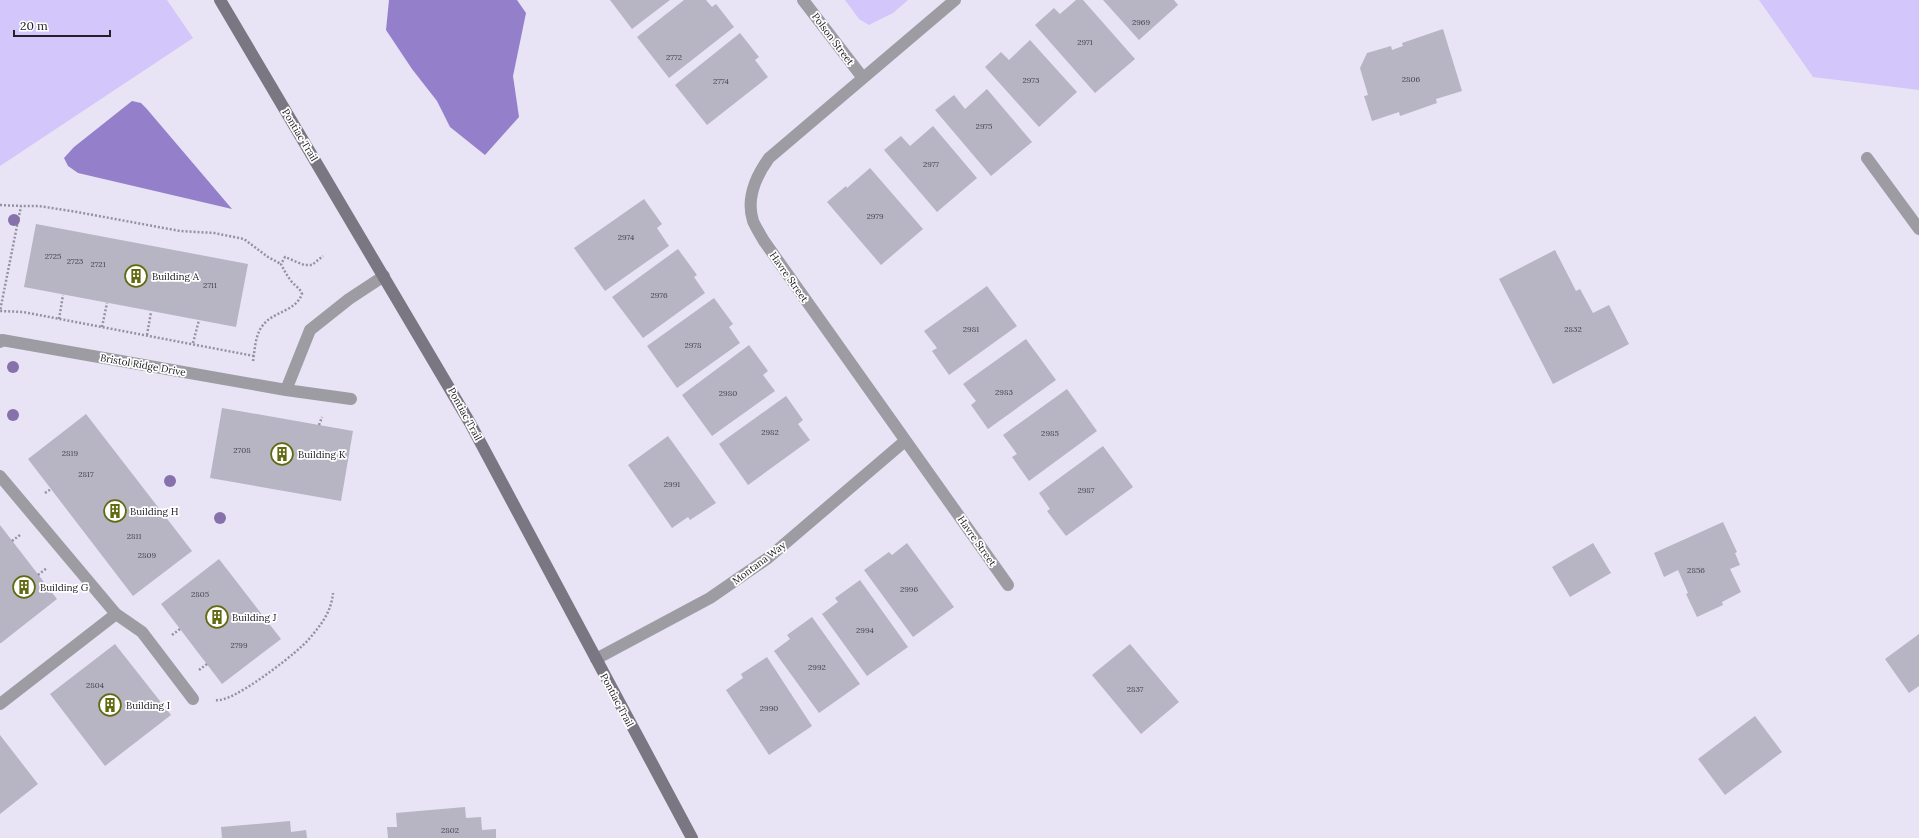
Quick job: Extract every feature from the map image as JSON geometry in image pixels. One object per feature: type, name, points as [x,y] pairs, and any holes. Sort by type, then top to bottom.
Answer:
[{"type":"main road","name":"Pontiac Trail","points":[[220,0],[470,423],[692,838]]},
{"type":"street","name":"Polson Street","points":[[803,0],[863,78]]},
{"type":"street","name":"Havre Street","points":[[955,0],[769,158],[759,172],[751,198],[751,211],[753,221],[764,241],[1008,585]]},
{"type":"street","points":[[1867,158],[1919,229]]},
{"type":"street","points":[[286,390],[310,330],[350,299],[384,276]]},
{"type":"street","name":"Bristol Ridge Drive","points":[[0,342],[2,340],[286,390],[351,399]]},
{"type":"street","name":"Montana Way","points":[[596,659],[710,598],[745,575],[768,558],[905,441]]},
{"type":"street","points":[[0,476],[116,614],[142,632],[193,699]]},
{"type":"street","points":[[0,704],[116,614]]},
{"type":"path","points":[[0,205],[39,206],[69,210],[180,232],[214,233],[244,239],[268,257],[281,264],[285,274],[300,288],[302,294],[299,302],[264,324],[258,332],[254,356],[193,343],[19,312],[0,311],[21,206]]},
{"type":"path","points":[[281,264],[285,257],[304,265],[312,265],[323,256]]},
{"type":"path","points":[[58,320],[64,295]]},
{"type":"path","points":[[102,327],[107,303]]},
{"type":"path","points":[[147,335],[151,312]]},
{"type":"path","points":[[193,343],[199,320]]},
{"type":"path","points":[[38,575],[50,565]]},
{"type":"path","points":[[211,698],[221,701],[244,689],[271,671],[301,647],[321,623],[332,603],[333,593]]},
{"type":"path","points":[[171,636],[180,629]]},
{"type":"path","points":[[199,670],[206,664]]},
{"type":"shaded area","points":[[0,0],[167,0],[193,38],[0,166]]},
{"type":"shaded area","points":[[389,0],[517,0],[526,13],[513,76],[519,117],[485,155],[450,127],[437,101],[412,69],[386,30]]},
{"type":"shaded area","points":[[845,0],[908,0],[893,13],[869,25],[859,19]]},
{"type":"shaded area","points":[[1759,0],[1919,0],[1919,90],[1813,77]]},
{"type":"shaded area","points":[[132,101],[141,103],[146,108],[232,209],[78,173],[68,166],[64,158],[74,147]]},
{"type":"building","points":[[610,0],[670,0],[632,29]]},
{"type":"building","points":[[684,0],[706,0],[712,7],[716,4],[734,27],[669,78],[637,37]]},
{"type":"building","points":[[1076,0],[1083,0],[1135,59],[1095,93],[1035,25],[1054,8],[1060,14]]},
{"type":"building","points":[[1103,0],[1174,0],[1178,5],[1139,40]]},
{"type":"building","points":[[1443,29],[1462,91],[1436,99],[1437,103],[1400,116],[1399,112],[1372,121],[1364,96],[1368,95],[1360,68],[1367,53],[1391,46],[1392,50],[1403,46],[1402,43]]},
{"type":"building","points":[[740,33],[759,57],[755,60],[768,77],[707,125],[675,85]]},
{"type":"building","points":[[1030,40],[1077,92],[1039,127],[985,67],[1001,52],[1009,60]]},
{"type":"building","points":[[987,89],[1032,142],[991,176],[935,110],[954,95],[965,109]]},
{"type":"building","points":[[933,126],[977,178],[937,212],[884,150],[901,136],[910,146]]},
{"type":"building","points":[[870,168],[923,229],[881,265],[827,202],[846,186],[847,188]]},
{"type":"building","points":[[644,199],[662,224],[657,228],[669,246],[605,291],[574,248]]},
{"type":"building","name":"Building A","points":[[36,224],[248,264],[236,327],[24,287]]},
{"type":"building","points":[[678,249],[697,275],[694,277],[705,293],[643,338],[612,297]]},
{"type":"building","points":[[1555,250],[1576,291],[1580,289],[1593,313],[1609,305],[1629,344],[1553,384],[1499,279]]},
{"type":"building","points":[[987,286],[1017,326],[949,375],[932,351],[937,348],[924,331]]},
{"type":"building","points":[[714,298],[733,324],[729,327],[740,343],[677,388],[647,346]]},
{"type":"building","points":[[1026,339],[1056,380],[988,429],[971,405],[976,401],[963,384]]},
{"type":"building","points":[[749,345],[768,371],[763,375],[775,391],[712,436],[682,395]]},
{"type":"building","points":[[1067,389],[1097,431],[1029,481],[1012,457],[1017,454],[1003,435]]},
{"type":"building","points":[[786,396],[803,420],[798,424],[810,440],[748,485],[719,444]]},
{"type":"building","name":"Building K","points":[[222,408],[353,431],[341,501],[210,478]]},
{"type":"building","name":"Building H","points":[[86,414],[192,551],[133,596],[28,459]]},
{"type":"building","points":[[668,436],[716,503],[690,520],[688,517],[672,528],[628,465]]},
{"type":"building","points":[[1103,446],[1133,487],[1066,536],[1047,511],[1050,509],[1039,493]]},
{"type":"building","points":[[1723,522],[1737,552],[1735,553],[1740,565],[1730,569],[1741,592],[1722,602],[1723,605],[1697,617],[1686,594],[1688,593],[1678,570],[1664,577],[1654,553]]},
{"type":"building","name":"Building G","points":[[0,525],[57,599],[1,643],[0,643]]},
{"type":"building","points":[[907,543],[954,607],[913,637],[864,570],[889,552],[892,555]]},
{"type":"building","points":[[1593,543],[1611,573],[1570,597],[1552,567]]},
{"type":"building","name":"Building J","points":[[219,559],[281,639],[222,684],[161,604]]},
{"type":"building","points":[[860,580],[908,647],[867,676],[822,614],[838,602],[835,598]]},
{"type":"building","points":[[812,617],[860,684],[819,713],[774,651],[790,639],[787,635]]},
{"type":"building","points":[[1919,634],[1919,686],[1909,693],[1885,659]]},
{"type":"building","name":"Building I","points":[[115,644],[171,715],[105,766],[50,694]]},
{"type":"building","points":[[1130,644],[1179,702],[1141,734],[1092,675]]},
{"type":"building","points":[[767,657],[812,726],[769,755],[726,690],[743,678],[741,674]]},
{"type":"building","points":[[1755,716],[1782,752],[1725,795],[1698,759]]},
{"type":"building","points":[[0,735],[38,784],[0,814]]},
{"type":"building","points":[[465,807],[466,818],[481,817],[482,830],[496,829],[496,838],[388,838],[387,827],[397,827],[396,813]]},
{"type":"building","points":[[290,821],[291,832],[306,830],[307,838],[222,838],[221,827]]},
{"type":"place","name":"Building A","points":[[136,276]]},
{"type":"place","name":"Building K","points":[[282,454]]},
{"type":"place","name":"Building H","points":[[115,511]]},
{"type":"place","name":"Building G","points":[[24,587]]},
{"type":"place","name":"Building J","points":[[217,617]]},
{"type":"place","name":"Building I","points":[[110,705]]}]
